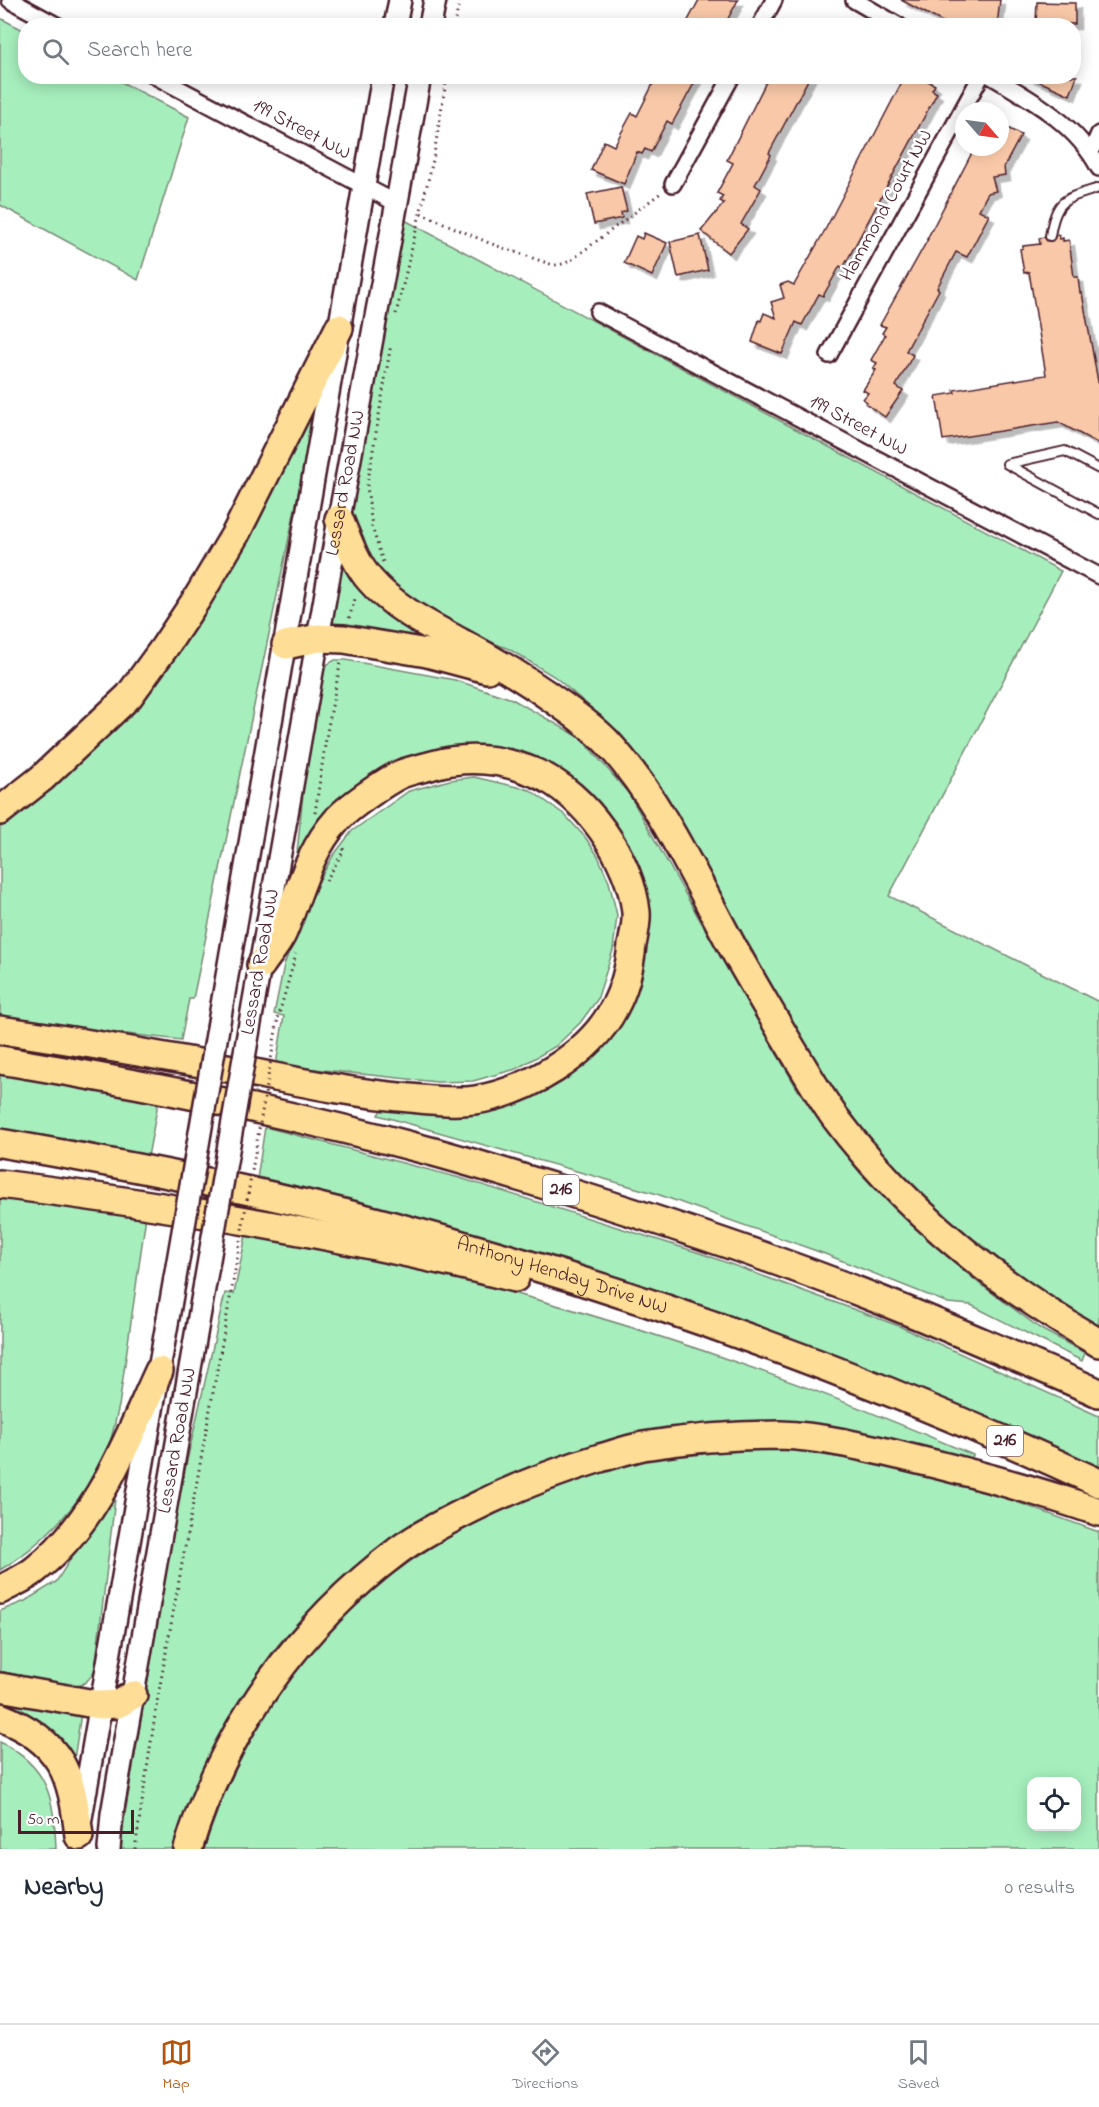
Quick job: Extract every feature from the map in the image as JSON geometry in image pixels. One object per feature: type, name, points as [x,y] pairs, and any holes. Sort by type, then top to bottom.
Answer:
[{"type":"highway","points":[[0,811],[42,778],[129,696],[164,648],[236,533],[339,328]]},
{"type":"highway","points":[[339,519],[357,561],[370,580],[394,603],[492,659],[544,692],[591,726],[608,743],[633,774],[664,820],[780,1030],[833,1115],[880,1172],[929,1222],[984,1267],[1060,1321],[1099,1343]]},
{"type":"highway","points":[[286,645],[331,639],[427,653],[512,677],[544,692]]},
{"type":"highway","points":[[0,1030],[114,1046],[360,1094],[436,1101],[476,1100],[523,1086],[567,1061],[594,1036],[614,1009],[623,987],[632,954],[636,913],[627,876],[614,847],[600,826],[577,802],[538,773],[475,758],[447,761],[401,774],[338,817],[318,846],[296,894],[282,935],[261,965]]},
{"type":"highway","name":"216","points":[[0,1060],[101,1077],[282,1114],[431,1151],[624,1209],[749,1251],[870,1296],[1099,1393]]},
{"type":"highway","name":"Anthony Henday Drive NW","points":[[0,1143],[106,1161],[264,1195],[393,1226],[532,1265],[774,1347],[911,1400],[1099,1483]]},
{"type":"highway","points":[[0,1184],[197,1211],[416,1254],[525,1281],[639,1315],[774,1347]]},
{"type":"highway","points":[[0,1590],[35,1571],[67,1541],[90,1511],[110,1479],[159,1371]]},
{"type":"highway","points":[[188,1849],[223,1759],[257,1701],[300,1643],[333,1608],[400,1549],[442,1523],[512,1488],[570,1467],[640,1447],[718,1437],[784,1435],[866,1448],[982,1475],[1099,1512]]},
{"type":"highway","points":[[0,1688],[100,1705],[118,1704],[132,1695]]},
{"type":"highway","points":[[0,1717],[30,1731],[61,1764],[69,1778],[75,1798],[78,1842]]},
{"type":"main road","points":[[397,18],[400,0]]},
{"type":"main road","points":[[432,18],[435,0]]},
{"type":"main road","name":"Lessard Road NW","points":[[78,1842],[383,84]]},
{"type":"main road","name":"Lessard Road NW","points":[[109,1849],[112,1814],[132,1695],[253,1006],[331,639],[339,519],[418,84]]},
{"type":"street","points":[[10,0],[43,18]]},
{"type":"street","points":[[764,18],[774,0]]},
{"type":"street","points":[[854,0],[885,18]]},
{"type":"street","name":"199 Street NW","points":[[170,84],[396,203]]},
{"type":"street","points":[[673,184],[728,84]]},
{"type":"street","name":"Hammond Court NW","points":[[829,355],[977,84]]},
{"type":"street","points":[[1005,84],[1035,101],[1074,135],[1091,152],[1099,168]]},
{"type":"street","points":[[1091,152],[1099,134]]},
{"type":"street","name":"199 Street NW","points":[[598,312],[1099,576]]},
{"type":"lane","points":[[1050,236],[1053,215],[1065,200],[1099,188]]},
{"type":"lane","points":[[1099,470],[1065,451],[1006,464],[1099,514]]},
{"type":"path","points":[[456,18],[459,0]]},
{"type":"path","points":[[395,318],[433,160],[446,84]]},
{"type":"path","points":[[421,213],[489,243],[559,265],[574,258],[673,184]]},
{"type":"path","points":[[383,563],[372,527],[367,486],[392,340]]},
{"type":"path","points":[[315,817],[327,732],[331,639],[357,590]]},
{"type":"path","points":[[135,1849],[157,1702],[278,1018]]},
{"type":"green space","points":[[0,18],[18,27],[18,84],[125,84],[189,117],[138,280],[0,205]]},
{"type":"green space","points":[[401,218],[1061,571],[889,896],[1099,1002],[1099,1330],[1080,1320],[949,1223],[885,1159],[823,1076],[654,777],[610,724],[555,677],[509,649],[430,619],[387,591],[353,528],[351,505]]},
{"type":"green space","points":[[317,403],[193,999],[189,999],[181,1040],[0,1020],[0,828],[82,761],[117,727],[173,655],[309,408]]},
{"type":"green space","points":[[343,559],[431,640],[336,626],[333,622]]},
{"type":"green space","points":[[335,660],[346,660],[455,680],[512,699],[581,738],[629,794],[798,1090],[860,1173],[976,1281],[1041,1329],[1085,1353],[1082,1361],[971,1305],[948,1303],[825,1254],[654,1193],[378,1115],[382,1108],[540,1091],[578,1069],[609,1038],[636,987],[646,946],[642,892],[609,817],[448,752],[301,853],[297,853],[305,773],[323,672],[326,665]]},
{"type":"green space","points":[[474,777],[530,790],[565,815],[598,856],[609,882],[617,915],[613,950],[597,1000],[580,1023],[556,1046],[516,1069],[473,1081],[437,1082],[276,1065],[284,1016],[274,1014],[284,965],[308,900],[333,856],[352,831],[409,791],[450,780]]},
{"type":"green space","points":[[0,1075],[41,1080],[158,1103],[148,1157],[90,1143],[0,1129]]},
{"type":"green space","points":[[265,1127],[460,1178],[703,1254],[899,1326],[1099,1416],[1099,1467],[1012,1427],[844,1358],[698,1305],[497,1240],[257,1179]]},
{"type":"green space","points":[[0,1193],[147,1209],[119,1406],[105,1456],[82,1494],[58,1523],[30,1549],[0,1570]]},
{"type":"green space","points":[[246,1235],[441,1274],[597,1317],[787,1380],[973,1455],[971,1459],[879,1436],[809,1423],[762,1421],[694,1426],[604,1443],[559,1456],[474,1491],[433,1512],[377,1549],[307,1614],[278,1645],[239,1703],[210,1756],[190,1799],[174,1849],[119,1849],[179,1496],[225,1293],[234,1294]]},
{"type":"green space","points":[[783,1449],[863,1461],[978,1488],[1099,1532],[1099,1849],[204,1849],[235,1771],[254,1734],[288,1679],[327,1633],[395,1572],[471,1524],[555,1488],[626,1465],[695,1453]]},
{"type":"green space","points":[[109,1498],[115,1499],[95,1669],[91,1676],[85,1683],[75,1687],[0,1671],[0,1611],[25,1601],[56,1582]]},
{"type":"green space","points":[[8,1700],[81,1713],[74,1760],[68,1749],[53,1732],[6,1703]]},
{"type":"green space","points":[[0,1742],[29,1762],[39,1773],[46,1786],[53,1814],[56,1849],[0,1849]]},
{"type":"building","points":[[699,0],[738,0],[728,18],[689,18]]},
{"type":"building","points":[[901,0],[1000,0],[998,18],[935,18]]},
{"type":"building","points":[[1037,2],[1075,3],[1075,18],[1036,18]]},
{"type":"building","points":[[653,84],[694,84],[672,124],[667,121],[651,152],[645,149],[642,154],[637,152],[624,184],[591,170],[604,141],[614,146],[632,113],[637,116]]},
{"type":"building","points":[[765,84],[806,84],[769,153],[771,155],[755,185],[761,189],[741,224],[748,229],[729,253],[701,231],[724,203],[720,201],[723,196],[717,193],[733,163],[727,160]]},
{"type":"building","points":[[901,84],[935,85],[932,90],[937,93],[843,268],[840,266],[823,296],[819,294],[802,325],[796,322],[782,354],[752,342],[759,320],[761,321],[764,313],[776,318],[771,302],[784,298],[780,285],[788,282],[794,285]]},
{"type":"building","points":[[1045,84],[1074,84],[1070,95]]},
{"type":"building","points":[[1009,129],[1021,135],[1004,167],[1005,175],[992,177],[996,191],[988,193],[979,210],[989,215],[967,257],[956,252],[937,288],[939,290],[906,351],[913,355],[896,386],[903,391],[885,417],[866,404],[867,402],[863,399],[868,393],[863,390],[876,370],[873,369],[877,363],[871,360],[885,335],[882,333],[886,327],[880,325],[970,156],[1009,156]]},
{"type":"building","points":[[621,187],[627,211],[621,213],[622,218],[594,224],[587,194]]},
{"type":"building","points":[[644,233],[667,243],[652,276],[624,263],[636,236],[642,239]]},
{"type":"building","points":[[700,235],[708,270],[678,277],[670,242]]},
{"type":"building","points":[[1056,235],[1059,235],[1060,239],[1063,238],[1063,241],[1069,240],[1074,277],[1078,277],[1080,293],[1082,293],[1099,387],[1099,444],[1058,422],[943,440],[936,396],[955,393],[954,390],[1046,375],[1029,272],[1024,273],[1020,249],[1023,246],[1040,244],[1039,238],[1044,237],[1047,241],[1052,241]]}]
